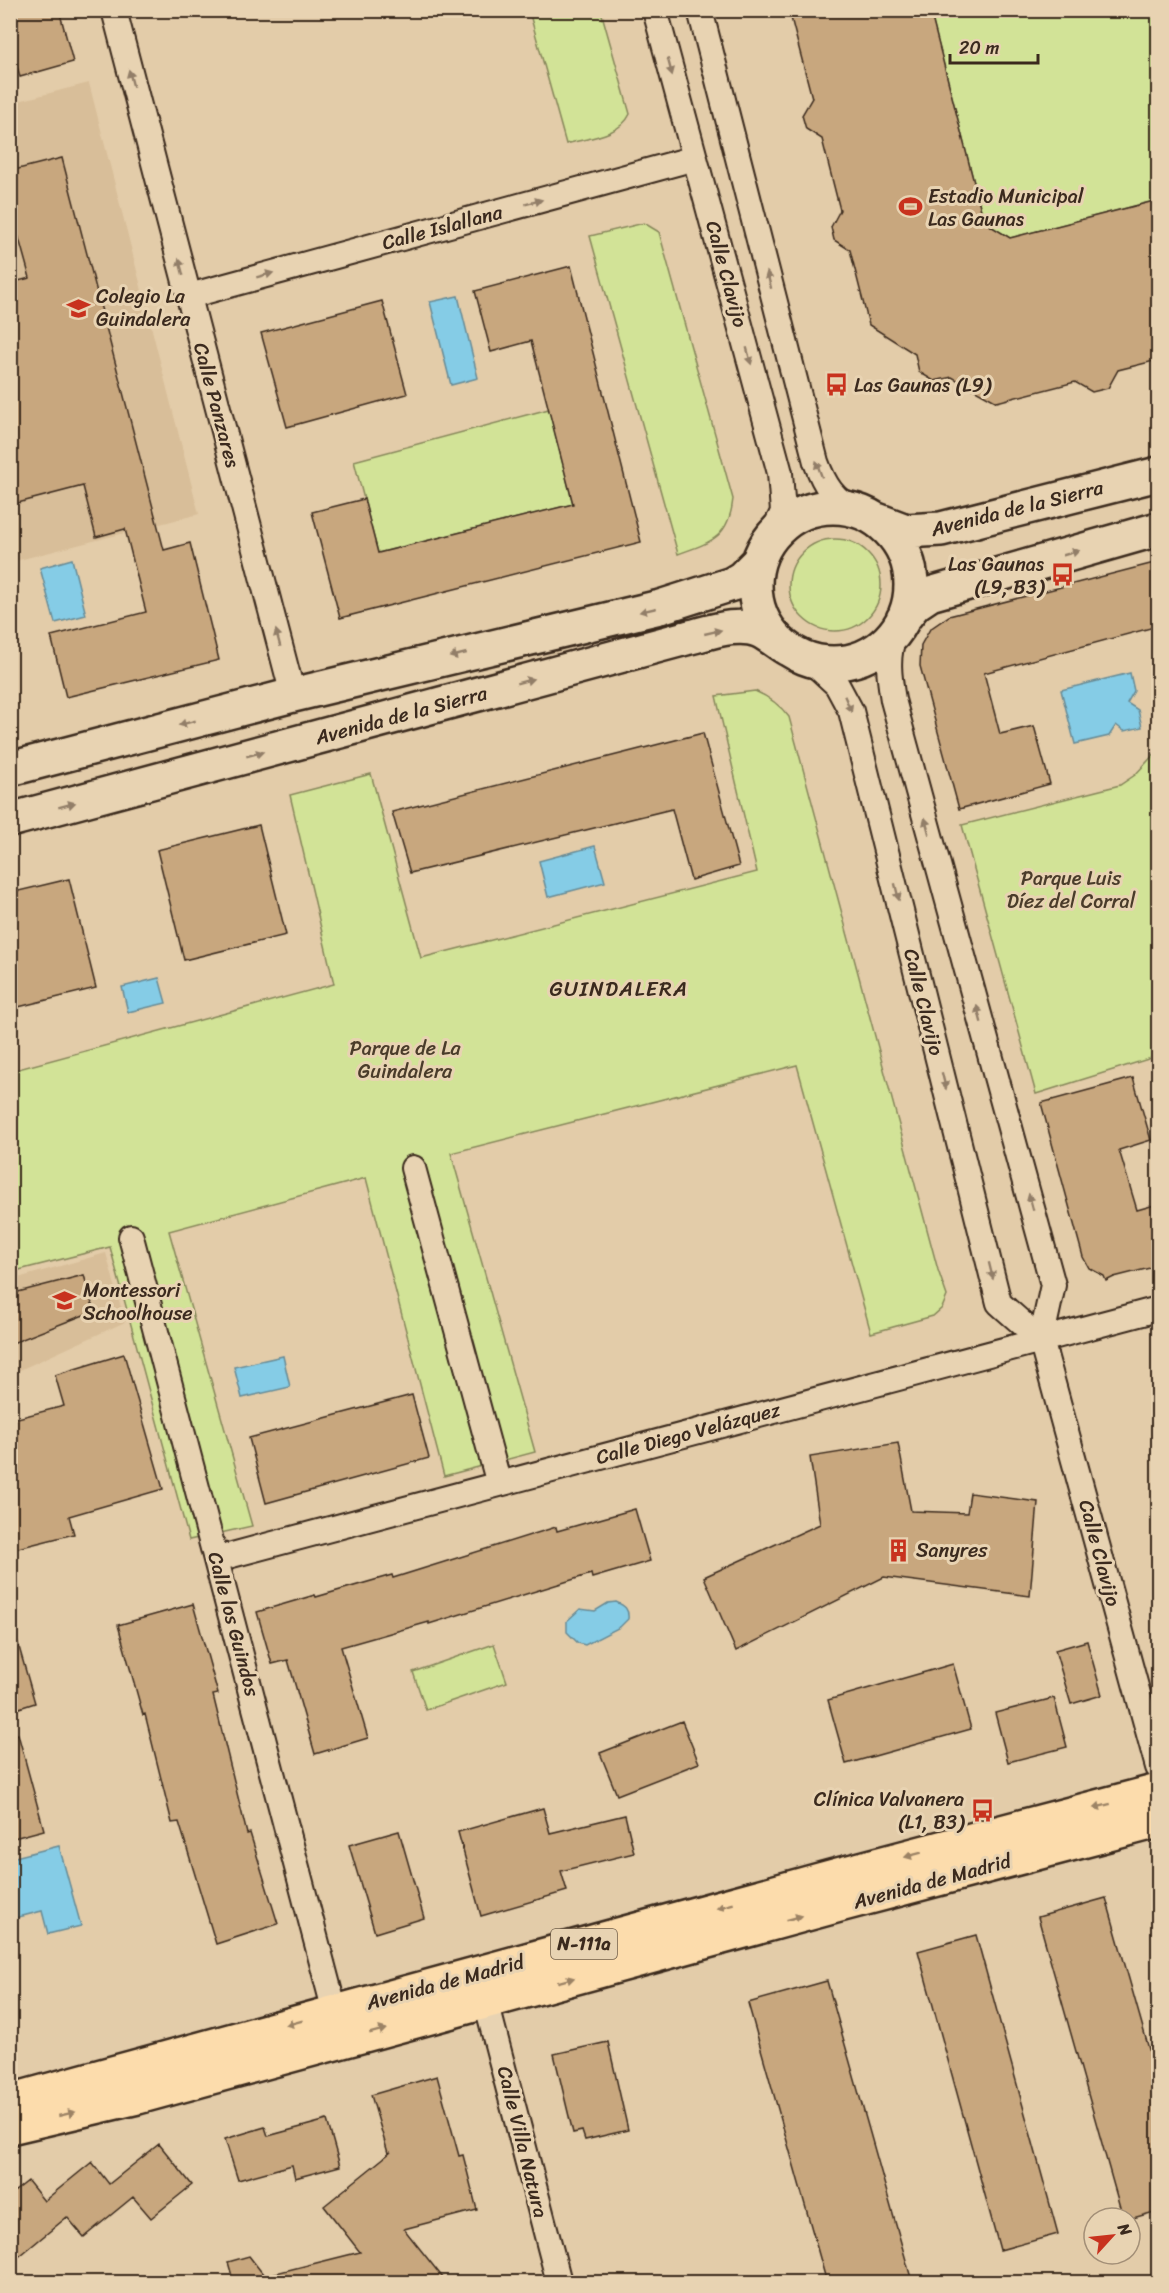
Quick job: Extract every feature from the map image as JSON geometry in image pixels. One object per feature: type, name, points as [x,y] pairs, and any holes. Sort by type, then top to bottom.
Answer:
[{"type":"main road","name":"Avenida de la Sierra","points":[[867,515],[906,531],[941,529],[1158,474]]},
{"type":"main road","points":[[10,769],[293,694],[660,607],[732,584],[742,578],[789,520],[810,510],[833,506],[867,515],[893,535],[905,554],[910,576],[910,598],[899,626]]},
{"type":"main road","points":[[764,550],[754,587],[759,611],[770,633],[799,655],[833,664],[857,660],[878,649],[915,604],[930,594],[1158,529]]},
{"type":"main road","name":"Avenida de la Sierra","points":[[10,820],[724,629],[738,627],[760,631],[799,655]]},
{"type":"main road","name":"Avenida de Madrid","points":[[10,2101],[826,1878],[1158,1791]]},
{"type":"main road","name":"Avenida de Madrid","points":[[10,2127],[138,2097],[1158,1821]]},
{"type":"street","name":"Calle Panzares","points":[[114,10],[293,694]]},
{"type":"street","name":"Calle Clavijo","points":[[655,10],[780,473],[783,512],[764,550]]},
{"type":"street","name":"Calle Clavijo","points":[[700,10],[816,462],[822,478],[837,499],[844,506],[867,515]]},
{"type":"street","name":"Calle Islallana","points":[[189,296],[695,158]]},
{"type":"street","name":"Calle Clavijo","points":[[899,626],[889,647],[888,662],[893,700],[1053,1285],[1041,1340],[1158,1767]]},
{"type":"street","name":"Calle Clavijo","points":[[799,655],[837,684],[851,711],[999,1303],[1041,1340]]},
{"type":"street","points":[[413,1168],[499,1484]]},
{"type":"street","name":"Calle los Guindos","points":[[132,1237],[335,2012]]},
{"type":"street","name":"Calle Diego Velázquez","points":[[217,1558],[1158,1309]]},
{"type":"street","name":"Calle Villa Natura","points":[[486,2002],[559,2283]]},
{"type":"shaded area","name":"Colegio La Guindalera","points":[[89,83],[199,514],[11,562],[11,103]]},
{"type":"shaded area","name":"Montessori Schoolhouse","points":[[106,1253],[125,1322],[11,1374],[11,1280]]},
{"type":"green space","points":[[529,11],[601,11],[630,114],[619,127],[602,135],[566,144]]},
{"type":"green space","points":[[930,11],[1158,11],[1158,200],[1010,238],[984,222]]},
{"type":"green space","points":[[644,223],[659,232],[733,499],[727,522],[716,537],[678,554],[590,236]]},
{"type":"green space","points":[[549,409],[573,504],[378,553],[354,461]]},
{"type":"green space","points":[[835,539],[853,543],[867,553],[877,567],[881,585],[877,603],[867,617],[853,627],[835,631],[817,627],[803,617],[793,603],[789,585],[793,567],[803,553],[817,543]]},
{"type":"green space","name":"Parque de La Guindalera","points":[[755,691],[774,702],[789,717],[938,1270],[947,1296],[942,1308],[933,1316],[871,1333],[797,1065],[451,1153],[535,1452],[444,1476],[366,1178],[169,1231],[252,1526],[189,1540],[110,1247],[11,1272],[11,1071],[334,984],[290,795],[371,774],[421,958],[757,872],[716,696]]},
{"type":"green space","name":"Parque Luis Díez del Corral","points":[[1158,750],[1158,1056],[1036,1094],[962,825],[1120,785],[1135,775]]},
{"type":"green space","points":[[494,1644],[507,1682],[426,1710],[413,1672]]},
{"type":"water","points":[[458,296],[478,378],[451,385],[430,302]]},
{"type":"water","points":[[72,559],[86,615],[55,623],[40,568]]},
{"type":"water","points":[[1130,673],[1134,691],[1127,703],[1138,710],[1142,727],[1124,731],[1116,725],[1109,736],[1075,744],[1061,690]]},
{"type":"water","points":[[595,846],[605,882],[548,897],[539,861]]},
{"type":"water","points":[[159,978],[166,1003],[128,1012],[122,987]]},
{"type":"water","points":[[283,1356],[290,1387],[242,1398],[234,1367]]},
{"type":"water","points":[[616,1602],[624,1606],[628,1613],[628,1619],[620,1627],[585,1645],[578,1643],[567,1632],[567,1621],[580,1609],[595,1611],[608,1603]]},
{"type":"water","points":[[59,1846],[81,1926],[48,1934],[42,1911],[11,1919],[11,1858]]},
{"type":"building","points":[[10,10],[59,10],[73,62],[20,77],[10,42]]},
{"type":"building","name":"Estadio Municipal Las Gaunas","points":[[789,10],[930,10],[984,222],[1010,238],[1158,200],[1158,360],[1118,370],[1108,388],[1092,392],[1075,382],[997,402],[952,377],[934,381],[919,372],[915,354],[869,325],[850,250],[834,240],[831,227],[840,210],[822,139],[806,129],[802,115],[812,98]]},
{"type":"building","points":[[62,158],[164,550],[190,543],[219,660],[66,697],[51,636],[146,612],[125,529],[96,537],[83,486],[10,505],[10,283],[30,278],[10,206],[10,171]]},
{"type":"building","points":[[571,266],[641,542],[340,618],[312,512],[364,499],[378,553],[573,504],[531,341],[491,352],[475,291]]},
{"type":"building","points":[[382,301],[407,394],[287,427],[261,333]]},
{"type":"building","points":[[1158,562],[1158,626],[984,673],[1000,734],[1034,726],[1050,784],[959,809],[920,666],[921,645],[930,629],[949,616]]},
{"type":"building","points":[[703,733],[739,866],[691,880],[672,809],[410,873],[392,812]]},
{"type":"building","points":[[259,825],[286,935],[184,960],[157,850]]},
{"type":"building","points":[[69,879],[96,988],[10,1009],[10,893]]},
{"type":"building","points":[[1133,1078],[1151,1140],[1119,1150],[1137,1210],[1158,1204],[1158,1266],[1106,1281],[1104,1276],[1089,1268],[1083,1257],[1041,1103]]},
{"type":"building","points":[[84,1275],[94,1311],[10,1344],[10,1294]]},
{"type":"building","points":[[124,1354],[163,1489],[69,1516],[74,1534],[10,1550],[10,1420],[64,1406],[55,1375]]},
{"type":"building","points":[[412,1395],[429,1458],[266,1503],[249,1438]]},
{"type":"building","name":"Sanyres","points":[[898,1443],[911,1511],[967,1513],[970,1493],[1038,1502],[1030,1596],[884,1577],[736,1651],[704,1577],[820,1524],[810,1457]]},
{"type":"building","points":[[635,1509],[650,1561],[592,1578],[591,1574],[429,1624],[429,1622],[341,1647],[368,1738],[315,1754],[288,1660],[272,1664],[257,1612],[392,1575],[393,1578],[556,1527],[557,1531]]},
{"type":"building","points":[[193,1604],[218,1694],[213,1695],[247,1834],[250,1833],[278,1924],[216,1944],[179,1822],[172,1823],[145,1714],[143,1715],[118,1625]]},
{"type":"building","points":[[17,1640],[35,1703],[10,1711],[10,1641]]},
{"type":"building","points":[[1087,1641],[1102,1695],[1071,1704],[1055,1650]]},
{"type":"building","points":[[953,1664],[971,1729],[846,1764],[828,1700]]},
{"type":"building","points":[[1054,1698],[1067,1747],[1008,1762],[995,1713]]},
{"type":"building","points":[[682,1721],[699,1763],[617,1795],[600,1753]]},
{"type":"building","points":[[18,1734],[44,1830],[10,1839],[10,1735]]},
{"type":"building","points":[[543,1808],[550,1833],[625,1815],[634,1853],[561,1871],[567,1891],[481,1916],[458,1832]]},
{"type":"building","points":[[399,1831],[424,1918],[375,1933],[349,1845]]},
{"type":"building","points":[[1106,1898],[1158,2081],[1158,2211],[1142,2215],[1142,2206],[1120,2206],[1038,1917]]},
{"type":"building","points":[[976,1935],[1058,2234],[1000,2250],[918,1951]]},
{"type":"building","points":[[827,1981],[911,2278],[895,2283],[827,2283],[748,2003]]},
{"type":"building","points":[[608,2042],[628,2130],[585,2140],[582,2131],[573,2133],[554,2054]]},
{"type":"building","points":[[437,2076],[459,2156],[463,2155],[477,2210],[404,2229],[447,2283],[273,2283],[272,2274],[360,2252],[324,2206],[391,2152],[388,2153],[371,2095]]},
{"type":"building","points":[[327,2120],[340,2166],[295,2178],[292,2165],[238,2180],[225,2139],[265,2127],[268,2136]]},
{"type":"building","points":[[159,2144],[192,2185],[151,2218],[133,2197],[84,2237],[67,2217],[10,2264],[10,2195],[28,2181],[44,2201],[92,2162],[109,2184]]},
{"type":"building","points":[[249,2256],[270,2283],[234,2283],[228,2262]]},
{"type":"place","name":"Estadio Municipal Las Gaunas","points":[[910,207]]},
{"type":"place","name":"Colegio La Guindalera","points":[[78,308]]},
{"type":"place","name":"Las Gaunas (L9)","points":[[836,385]]},
{"type":"place","name":"Las Gaunas (L9, B3)","points":[[1062,575]]},
{"type":"place","name":"Montessori Schoolhouse","points":[[65,1301]]},
{"type":"place","name":"Sanyres","points":[[898,1550]]},
{"type":"place","name":"Clínica Valvanera (L1, B3)","points":[[982,1811]]},
{"type":"district","name":"GUINDALERA","points":[[619,989]]}]
